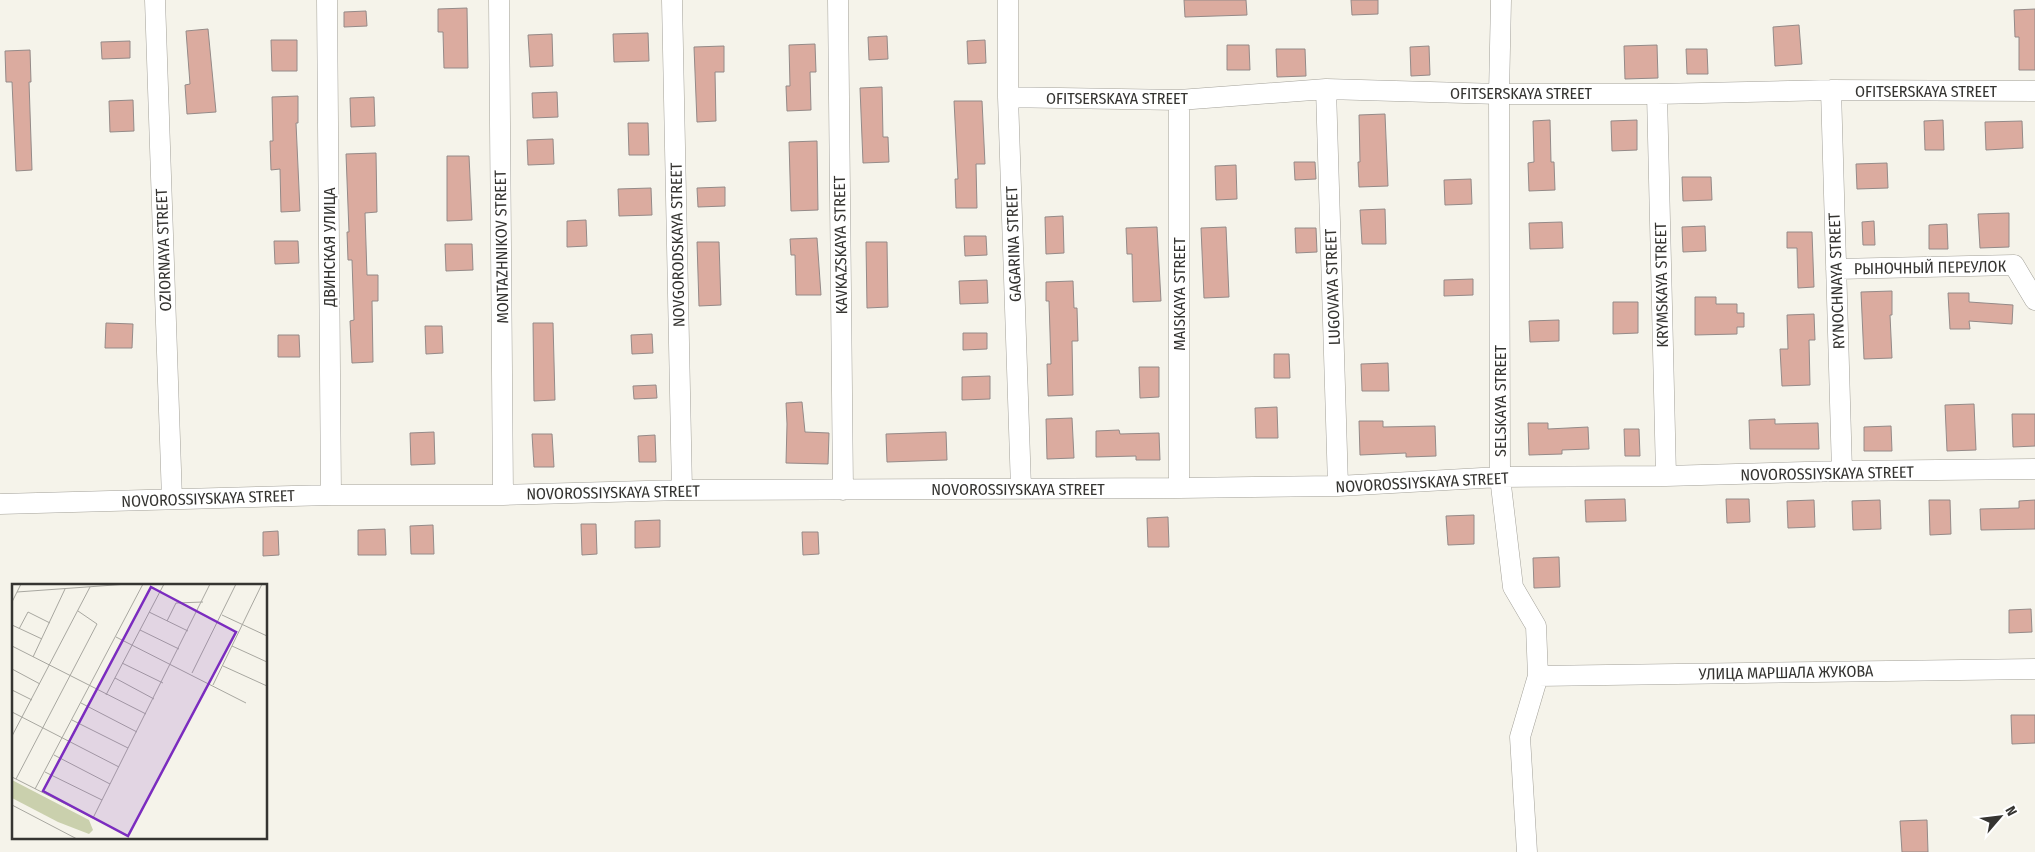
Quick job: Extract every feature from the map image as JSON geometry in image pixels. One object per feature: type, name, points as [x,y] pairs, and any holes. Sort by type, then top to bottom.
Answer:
[{"type":"street","name":"OZIORNAYA STREET","points":[[155,0],[172,499]]},
{"type":"street","name":"ДВИНСКАЯ УЛИЦА","points":[[327,0],[331,495]]},
{"type":"street","name":"MONTAZHNIKOV STREET","points":[[499,0],[503,495]]},
{"type":"street","name":"NOVGORODSKAYA STREET","points":[[672,0],[682,490]]},
{"type":"street","name":"KAVKAZSKAYA STREET","points":[[838,0],[843,490]]},
{"type":"street","name":"GAGARINA STREET","points":[[1008,0],[1008,97],[1021,488]]},
{"type":"street","name":"SELSKAYA STREET","points":[[1501,0],[1499,94],[1500,477],[1513,587],[1536,626],[1538,676],[1520,737],[1528,852]]},
{"type":"street","name":"OFITSERSKAYA STREET","points":[[1008,97],[1179,100],[1326,89],[1499,94],[1657,94],[1831,90],[2035,91]]},
{"type":"street","name":"LUGOVAYA STREET","points":[[1326,89],[1338,486]]},
{"type":"street","name":"RYNOCHNAYA STREET","points":[[1831,90],[1842,471]]},
{"type":"street","name":"KRYMSKAYA STREET","points":[[1657,94],[1666,476]]},
{"type":"street","name":"MAISKAYA STREET","points":[[1179,100],[1180,488]]},
{"type":"street","name":"РЫНОЧНЫЙ ПЕРЕУЛОК","points":[[1836,269],[2014,265],[2035,300]]},
{"type":"street","name":"NOVOROSSIYSKAYA STREET","points":[[0,504],[331,495],[503,495],[682,490],[1338,486],[1500,477],[2035,469]]},
{"type":"street","name":"УЛИЦА МАРШАЛА ЖУКОВА","points":[[1538,676],[2035,669]]},
{"type":"building","points":[[1184,0],[1246,0],[1247,15],[1185,17]]},
{"type":"building","points":[[1351,0],[1378,0],[1378,14],[1352,15]]},
{"type":"building","points":[[467,8],[468,68],[444,68],[443,32],[438,32],[438,9]]},
{"type":"building","points":[[2035,9],[2035,70],[2019,70],[2019,37],[2015,37],[2014,10]]},
{"type":"building","points":[[366,11],[367,26],[344,27],[344,12]]},
{"type":"building","points":[[1799,25],[1802,64],[1775,66],[1773,27]]},
{"type":"building","points":[[208,29],[216,112],[187,114],[185,85],[190,84],[186,31]]},
{"type":"building","points":[[648,33],[649,61],[614,62],[613,34]]},
{"type":"building","points":[[552,34],[553,66],[530,67],[528,35]]},
{"type":"building","points":[[887,36],[888,59],[869,60],[868,37]]},
{"type":"building","points":[[271,40],[297,40],[297,71],[272,71]]},
{"type":"building","points":[[985,40],[986,63],[968,64],[967,41]]},
{"type":"building","points":[[130,41],[130,58],[102,59],[101,42]]},
{"type":"building","points":[[815,44],[816,72],[810,72],[811,110],[787,111],[786,86],[790,86],[789,45]]},
{"type":"building","points":[[1227,45],[1249,45],[1250,70],[1227,70]]},
{"type":"building","points":[[1657,45],[1658,78],[1625,79],[1624,46]]},
{"type":"building","points":[[724,46],[724,72],[715,72],[716,121],[697,122],[694,47]]},
{"type":"building","points":[[1429,46],[1430,75],[1411,76],[1410,47]]},
{"type":"building","points":[[1276,49],[1305,49],[1306,76],[1277,77]]},
{"type":"building","points":[[1686,49],[1707,49],[1708,74],[1687,74]]},
{"type":"building","points":[[30,50],[31,82],[29,82],[32,170],[16,171],[12,82],[6,82],[5,51]]},
{"type":"building","points":[[882,87],[883,137],[888,137],[889,162],[863,163],[860,88]]},
{"type":"building","points":[[557,92],[558,117],[533,118],[532,93]]},
{"type":"building","points":[[298,96],[298,123],[296,123],[300,211],[281,212],[280,169],[271,170],[270,141],[273,141],[272,97]]},
{"type":"building","points":[[374,97],[375,126],[351,127],[350,98]]},
{"type":"building","points":[[133,100],[134,131],[110,132],[109,101]]},
{"type":"building","points":[[954,101],[982,101],[985,164],[976,164],[977,208],[956,208],[955,179],[958,179]]},
{"type":"building","points":[[1385,114],[1388,186],[1359,187],[1359,115]]},
{"type":"building","points":[[1550,120],[1551,162],[1554,162],[1555,190],[1529,191],[1528,163],[1534,162],[1533,121]]},
{"type":"building","points":[[1637,120],[1637,150],[1612,151],[1611,121]]},
{"type":"building","points":[[1943,120],[1944,150],[1925,150],[1924,121]]},
{"type":"building","points":[[2022,121],[2023,148],[1986,150],[1985,122]]},
{"type":"building","points":[[628,123],[648,123],[649,155],[629,155]]},
{"type":"building","points":[[553,139],[554,164],[528,165],[527,140]]},
{"type":"building","points":[[817,141],[818,210],[791,211],[789,142]]},
{"type":"building","points":[[376,153],[377,212],[365,213],[367,275],[378,275],[378,301],[372,301],[373,362],[352,363],[350,321],[354,320],[352,260],[348,260],[347,232],[349,232],[346,154]]},
{"type":"building","points":[[447,156],[469,156],[472,220],[447,221]]},
{"type":"building","points":[[1294,162],[1315,162],[1316,179],[1295,180]]},
{"type":"building","points":[[1887,163],[1888,188],[1857,189],[1856,164]]},
{"type":"building","points":[[1236,165],[1237,199],[1216,200],[1215,166]]},
{"type":"building","points":[[1682,177],[1711,177],[1712,200],[1683,201]]},
{"type":"building","points":[[1471,179],[1472,204],[1445,205],[1444,180]]},
{"type":"building","points":[[725,187],[725,206],[698,207],[697,188]]},
{"type":"building","points":[[651,188],[652,215],[619,216],[618,189]]},
{"type":"building","points":[[1385,209],[1386,244],[1362,244],[1360,210]]},
{"type":"building","points":[[2009,213],[2009,247],[1980,248],[1978,214]]},
{"type":"building","points":[[1063,216],[1064,253],[1046,254],[1045,217]]},
{"type":"building","points":[[586,220],[587,246],[567,247],[567,221]]},
{"type":"building","points":[[1874,221],[1875,245],[1863,245],[1862,222]]},
{"type":"building","points":[[1562,222],[1563,248],[1530,249],[1529,223]]},
{"type":"building","points":[[1947,224],[1948,249],[1929,249],[1929,225]]},
{"type":"building","points":[[1705,226],[1706,251],[1683,252],[1682,227]]},
{"type":"building","points":[[1157,227],[1161,301],[1133,302],[1132,254],[1127,254],[1126,228]]},
{"type":"building","points":[[1226,227],[1229,297],[1204,298],[1201,228]]},
{"type":"building","points":[[1295,228],[1316,228],[1317,252],[1296,253]]},
{"type":"building","points":[[1787,232],[1812,232],[1814,287],[1798,288],[1797,248],[1787,248]]},
{"type":"building","points":[[964,236],[986,236],[987,255],[965,256]]},
{"type":"building","points":[[817,238],[821,295],[796,295],[795,255],[791,255],[790,239]]},
{"type":"building","points":[[274,241],[298,241],[299,263],[275,264]]},
{"type":"building","points":[[697,242],[719,242],[721,305],[699,306]]},
{"type":"building","points":[[866,242],[887,242],[888,307],[867,308]]},
{"type":"building","points":[[445,244],[472,244],[473,270],[446,271]]},
{"type":"building","points":[[1473,279],[1473,295],[1444,296],[1444,280]]},
{"type":"building","points":[[987,280],[988,303],[960,304],[959,281]]},
{"type":"building","points":[[1073,281],[1074,308],[1077,308],[1078,341],[1072,341],[1073,395],[1048,396],[1047,364],[1051,364],[1049,301],[1046,301],[1046,282]]},
{"type":"building","points":[[1892,291],[1892,315],[1890,315],[1892,358],[1864,359],[1861,292]]},
{"type":"building","points":[[1948,293],[1969,293],[1969,302],[2013,305],[2012,324],[1969,321],[1970,329],[1950,329]]},
{"type":"building","points":[[1695,297],[1716,297],[1716,304],[1737,304],[1737,313],[1744,313],[1744,327],[1737,327],[1737,334],[1695,335]]},
{"type":"building","points":[[1613,302],[1638,302],[1638,333],[1613,334]]},
{"type":"building","points":[[1814,314],[1815,340],[1809,340],[1810,385],[1782,386],[1780,349],[1788,349],[1787,315]]},
{"type":"building","points":[[1559,320],[1559,341],[1530,342],[1529,321]]},
{"type":"building","points":[[106,323],[133,324],[132,348],[105,348]]},
{"type":"building","points":[[533,323],[553,323],[555,400],[534,401]]},
{"type":"building","points":[[425,326],[442,326],[443,353],[426,354]]},
{"type":"building","points":[[963,333],[987,333],[987,349],[963,350]]},
{"type":"building","points":[[652,334],[653,353],[632,354],[631,335]]},
{"type":"building","points":[[278,335],[299,335],[300,357],[278,357]]},
{"type":"building","points":[[1274,354],[1289,354],[1290,378],[1274,378]]},
{"type":"building","points":[[1388,363],[1389,391],[1362,391],[1361,364]]},
{"type":"building","points":[[1139,367],[1159,367],[1159,397],[1140,398]]},
{"type":"building","points":[[990,376],[990,399],[962,400],[962,377]]},
{"type":"building","points":[[656,385],[657,398],[634,399],[633,386]]},
{"type":"building","points":[[802,402],[805,432],[829,433],[828,464],[786,463],[786,403]]},
{"type":"building","points":[[1974,404],[1976,450],[1947,451],[1945,405]]},
{"type":"building","points":[[1277,407],[1278,438],[1256,438],[1255,408]]},
{"type":"building","points":[[2012,414],[2035,414],[2035,446],[2013,447]]},
{"type":"building","points":[[1072,418],[1074,458],[1047,459],[1046,419]]},
{"type":"building","points":[[1775,419],[1775,424],[1818,423],[1819,449],[1750,449],[1749,420]]},
{"type":"building","points":[[1359,421],[1383,421],[1383,427],[1435,426],[1436,456],[1406,457],[1406,453],[1360,455]]},
{"type":"building","points":[[1528,423],[1548,423],[1548,429],[1588,427],[1589,449],[1562,450],[1562,454],[1529,455]]},
{"type":"building","points":[[1891,426],[1892,451],[1864,451],[1864,427]]},
{"type":"building","points":[[1624,429],[1639,429],[1640,456],[1625,456]]},
{"type":"building","points":[[1119,430],[1120,434],[1159,433],[1160,460],[1136,460],[1136,456],[1096,457],[1096,431]]},
{"type":"building","points":[[434,432],[435,464],[411,465],[410,433]]},
{"type":"building","points":[[946,432],[947,460],[887,462],[886,434]]},
{"type":"building","points":[[532,434],[552,434],[554,467],[534,467]]},
{"type":"building","points":[[655,435],[656,462],[639,462],[638,436]]},
{"type":"building","points":[[1625,499],[1626,521],[1586,522],[1585,500]]},
{"type":"building","points":[[1726,499],[1749,499],[1750,522],[1727,523]]},
{"type":"building","points":[[1814,500],[1815,527],[1788,528],[1787,501]]},
{"type":"building","points":[[1880,500],[1881,529],[1853,530],[1852,501]]},
{"type":"building","points":[[1929,500],[1950,500],[1951,534],[1930,535]]},
{"type":"building","points":[[2035,500],[2035,529],[1981,530],[1980,509],[2019,508],[2019,501]]},
{"type":"building","points":[[1474,515],[1474,544],[1448,545],[1446,516]]},
{"type":"building","points":[[1168,517],[1169,547],[1148,547],[1147,518]]},
{"type":"building","points":[[660,520],[660,547],[635,548],[635,521]]},
{"type":"building","points":[[581,524],[596,524],[597,554],[582,555]]},
{"type":"building","points":[[433,525],[434,554],[411,554],[410,526]]},
{"type":"building","points":[[385,529],[386,555],[358,555],[358,530]]},
{"type":"building","points":[[278,531],[279,555],[263,556],[263,532]]},
{"type":"building","points":[[802,532],[818,532],[819,554],[803,555]]},
{"type":"building","points":[[1559,557],[1560,587],[1534,588],[1533,558]]},
{"type":"building","points":[[2031,609],[2032,632],[2009,633],[2009,610]]},
{"type":"building","points":[[2011,715],[2035,715],[2035,743],[2012,744]]},
{"type":"building","points":[[1927,820],[1928,852],[1902,852],[1900,821]]}]
